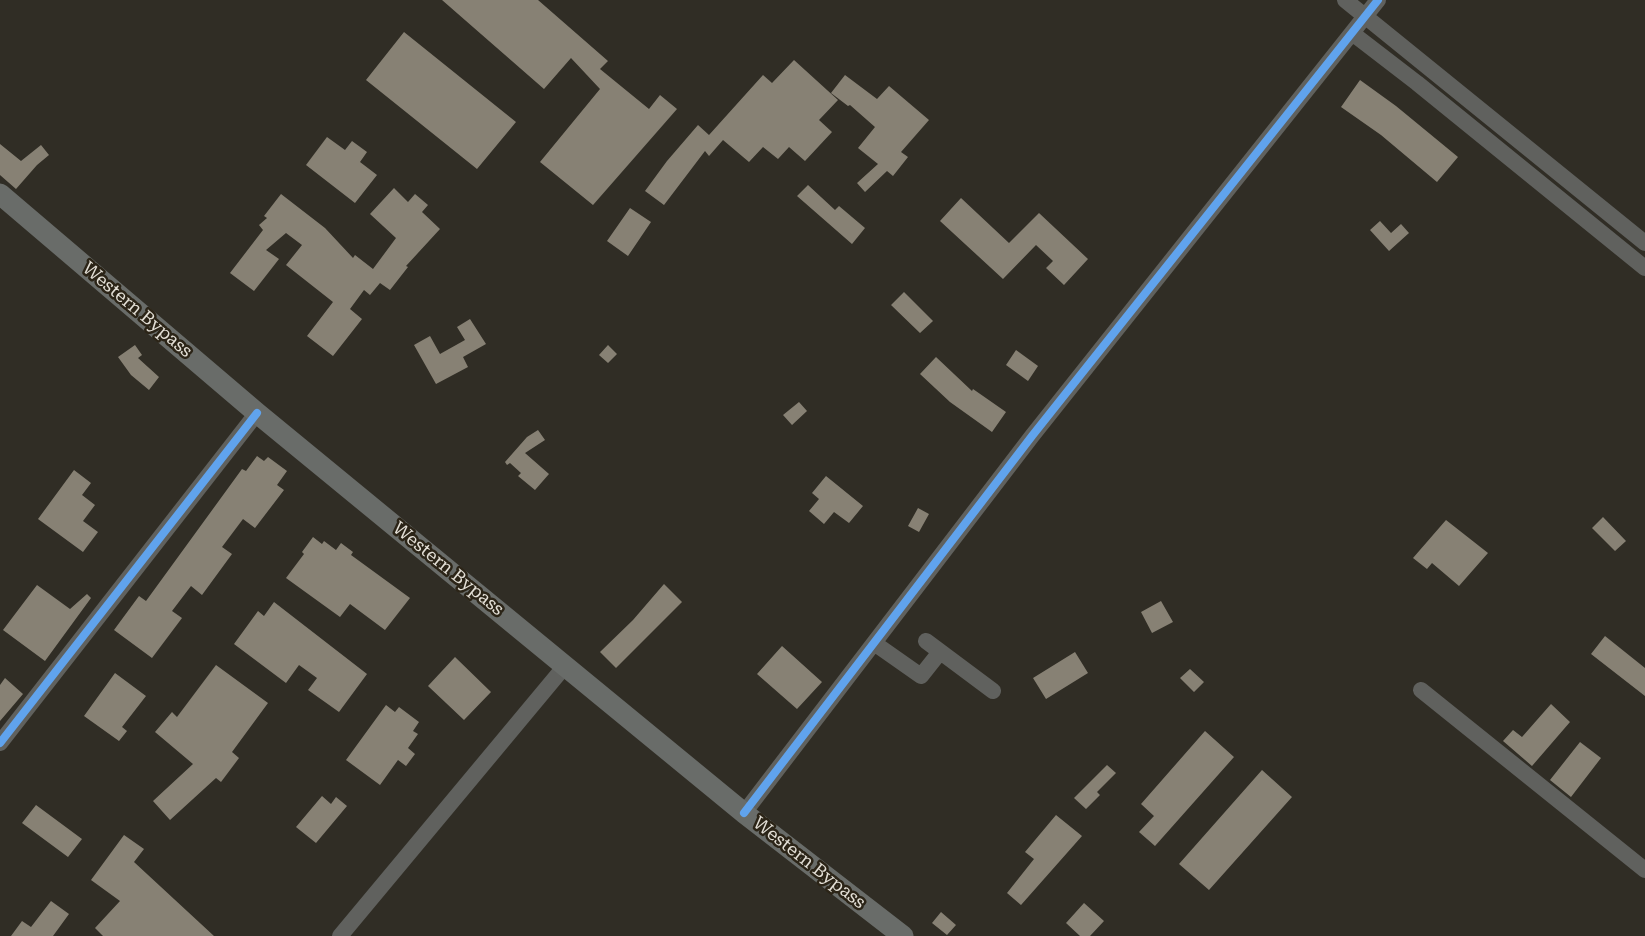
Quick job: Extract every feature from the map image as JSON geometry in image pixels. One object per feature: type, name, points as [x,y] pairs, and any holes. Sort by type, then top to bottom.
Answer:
[{"type":"main road","name":"Western Bypass","points":[[0,194],[258,412],[565,666],[744,813],[895,933]]},
{"type":"street","points":[[1345,0],[1645,243]]},
{"type":"street","points":[[744,813],[1032,436],[1378,0]]},
{"type":"street","points":[[1352,34],[1417,83],[1645,268]]},
{"type":"street","points":[[0,743],[258,412]]},
{"type":"street","points":[[926,641],[992,691]]},
{"type":"street","points":[[874,643],[921,676],[940,652]]},
{"type":"street","points":[[340,936],[565,666]]},
{"type":"street","points":[[1421,690],[1645,870]]},
{"type":"building","points":[[442,0],[538,0],[608,61],[600,69],[649,109],[660,95],[677,109],[593,205],[540,162],[600,89],[571,58],[544,89]]},
{"type":"building","points":[[404,32],[516,122],[477,169],[366,80]]},
{"type":"building","points":[[794,60],[838,100],[819,120],[832,132],[805,161],[789,147],[778,159],[763,147],[749,162],[723,140],[709,156],[705,151],[664,205],[645,191],[667,161],[698,125],[709,135],[763,75],[772,83]]},
{"type":"building","points":[[845,75],[877,99],[889,86],[929,120],[901,152],[908,157],[893,176],[887,171],[865,192],[857,183],[878,164],[858,148],[875,127],[850,105],[848,106],[831,93]]},
{"type":"building","points":[[1360,80],[1396,106],[1458,157],[1437,182],[1381,135],[1341,107]]},
{"type":"building","points":[[327,137],[345,150],[352,141],[367,152],[360,162],[377,175],[355,203],[306,165]]},
{"type":"building","points":[[0,144],[21,161],[41,145],[49,155],[37,165],[16,189],[0,175]]},
{"type":"building","points":[[808,185],[835,210],[839,206],[865,228],[852,244],[797,196]]},
{"type":"building","points":[[394,188],[408,202],[415,194],[428,205],[422,212],[440,229],[406,266],[408,267],[390,290],[380,283],[370,295],[364,290],[350,309],[362,319],[333,356],[307,336],[333,302],[286,265],[302,245],[286,233],[266,250],[279,259],[254,291],[230,273],[263,230],[259,225],[267,218],[264,216],[281,194],[325,228],[353,258],[355,255],[373,269],[396,238],[370,214]]},
{"type":"building","points":[[961,198],[1009,243],[1039,213],[1088,259],[1064,285],[1046,268],[1053,261],[1036,245],[1003,279],[940,221]]},
{"type":"building","points":[[630,208],[651,222],[628,256],[607,241]]},
{"type":"building","points":[[1380,221],[1391,233],[1401,224],[1409,233],[1389,251],[1370,230]]},
{"type":"building","points":[[904,292],[933,321],[920,333],[891,305]]},
{"type":"building","points":[[470,319],[486,344],[463,357],[468,367],[436,384],[414,345],[430,336],[440,354],[465,340],[457,327]]},
{"type":"building","points":[[135,345],[142,355],[138,358],[159,377],[149,390],[131,375],[118,357]]},
{"type":"building","points":[[608,345],[617,354],[608,363],[599,355]]},
{"type":"building","points":[[1016,350],[1038,366],[1028,381],[1006,365]]},
{"type":"building","points":[[936,357],[972,391],[973,389],[1006,412],[992,432],[950,402],[920,374]]},
{"type":"building","points":[[799,402],[807,411],[792,425],[783,415]]},
{"type":"building","points":[[538,430],[545,440],[525,453],[549,474],[535,490],[518,476],[521,473],[510,463],[507,465],[505,462],[527,437]]},
{"type":"building","points":[[257,456],[264,461],[268,457],[287,471],[277,485],[284,490],[255,528],[243,519],[222,547],[232,554],[202,595],[191,586],[172,611],[182,618],[152,658],[114,630],[139,596],[146,601],[242,469],[246,471]]},
{"type":"building","points":[[74,470],[91,483],[82,495],[95,505],[83,521],[98,532],[83,552],[38,519]]},
{"type":"building","points":[[826,476],[863,506],[849,523],[834,512],[824,524],[809,511],[819,499],[812,493]]},
{"type":"building","points":[[918,508],[929,514],[919,532],[908,526]]},
{"type":"building","points":[[1603,517],[1626,541],[1615,551],[1592,528]]},
{"type":"building","points":[[1446,520],[1488,553],[1459,586],[1432,563],[1427,569],[1413,558]]},
{"type":"building","points":[[313,537],[322,544],[324,541],[336,550],[341,543],[353,552],[351,555],[410,598],[385,630],[350,604],[340,617],[286,578],[304,554],[302,552]]},
{"type":"building","points":[[664,584],[682,602],[616,668],[600,652],[633,620]]},
{"type":"building","points":[[37,585],[70,609],[87,594],[91,598],[45,661],[3,630]]},
{"type":"building","points":[[1161,601],[1173,622],[1152,633],[1141,612]]},
{"type":"building","points":[[274,602],[367,674],[339,712],[308,690],[317,678],[299,665],[286,683],[234,644],[258,611],[264,616]]},
{"type":"building","points":[[1605,636],[1645,668],[1645,696],[1591,654]]},
{"type":"building","points":[[782,646],[822,682],[797,709],[757,674]]},
{"type":"building","points":[[1075,652],[1088,673],[1046,699],[1033,678]]},
{"type":"building","points":[[455,657],[491,692],[464,720],[428,686]]},
{"type":"building","points":[[216,665],[268,703],[232,752],[239,758],[221,782],[216,778],[170,820],[153,801],[193,764],[155,732],[172,712],[177,717]]},
{"type":"building","points":[[1190,669],[1204,682],[1194,692],[1180,678]]},
{"type":"building","points":[[115,673],[146,696],[122,727],[127,731],[119,741],[84,716]]},
{"type":"building","points":[[5,678],[23,694],[0,721],[0,685]]},
{"type":"building","points":[[1551,704],[1570,722],[1532,766],[1503,741],[1513,730],[1522,737]]},
{"type":"building","points":[[386,705],[395,712],[399,707],[419,722],[413,731],[418,734],[408,748],[415,754],[406,766],[398,760],[380,785],[346,760]]},
{"type":"building","points":[[1205,731],[1234,757],[1155,846],[1139,832],[1154,816],[1141,804]]},
{"type":"building","points":[[1580,742],[1601,758],[1571,797],[1550,780]]},
{"type":"building","points":[[1107,765],[1116,773],[1097,792],[1100,795],[1086,809],[1074,798]]},
{"type":"building","points":[[1262,770],[1292,797],[1209,890],[1179,864]]},
{"type":"building","points":[[322,796],[331,804],[336,797],[347,806],[316,843],[296,827]]},
{"type":"building","points":[[36,805],[82,839],[68,857],[22,823]]},
{"type":"building","points":[[1056,815],[1082,836],[1021,905],[1007,893],[1034,859],[1025,852]]},
{"type":"building","points":[[124,835],[144,849],[134,862],[214,936],[103,936],[95,928],[120,901],[91,880]]},
{"type":"building","points":[[51,901],[69,914],[53,936],[11,936],[22,921],[31,927]]},
{"type":"building","points":[[1084,903],[1104,921],[1090,936],[1080,936],[1066,923]]},
{"type":"building","points":[[941,912],[956,925],[947,935],[932,923]]},
{"type":"cycle path","points":[[744,813],[1032,436],[1378,0]]},
{"type":"cycle path","points":[[0,743],[257,413]]}]
